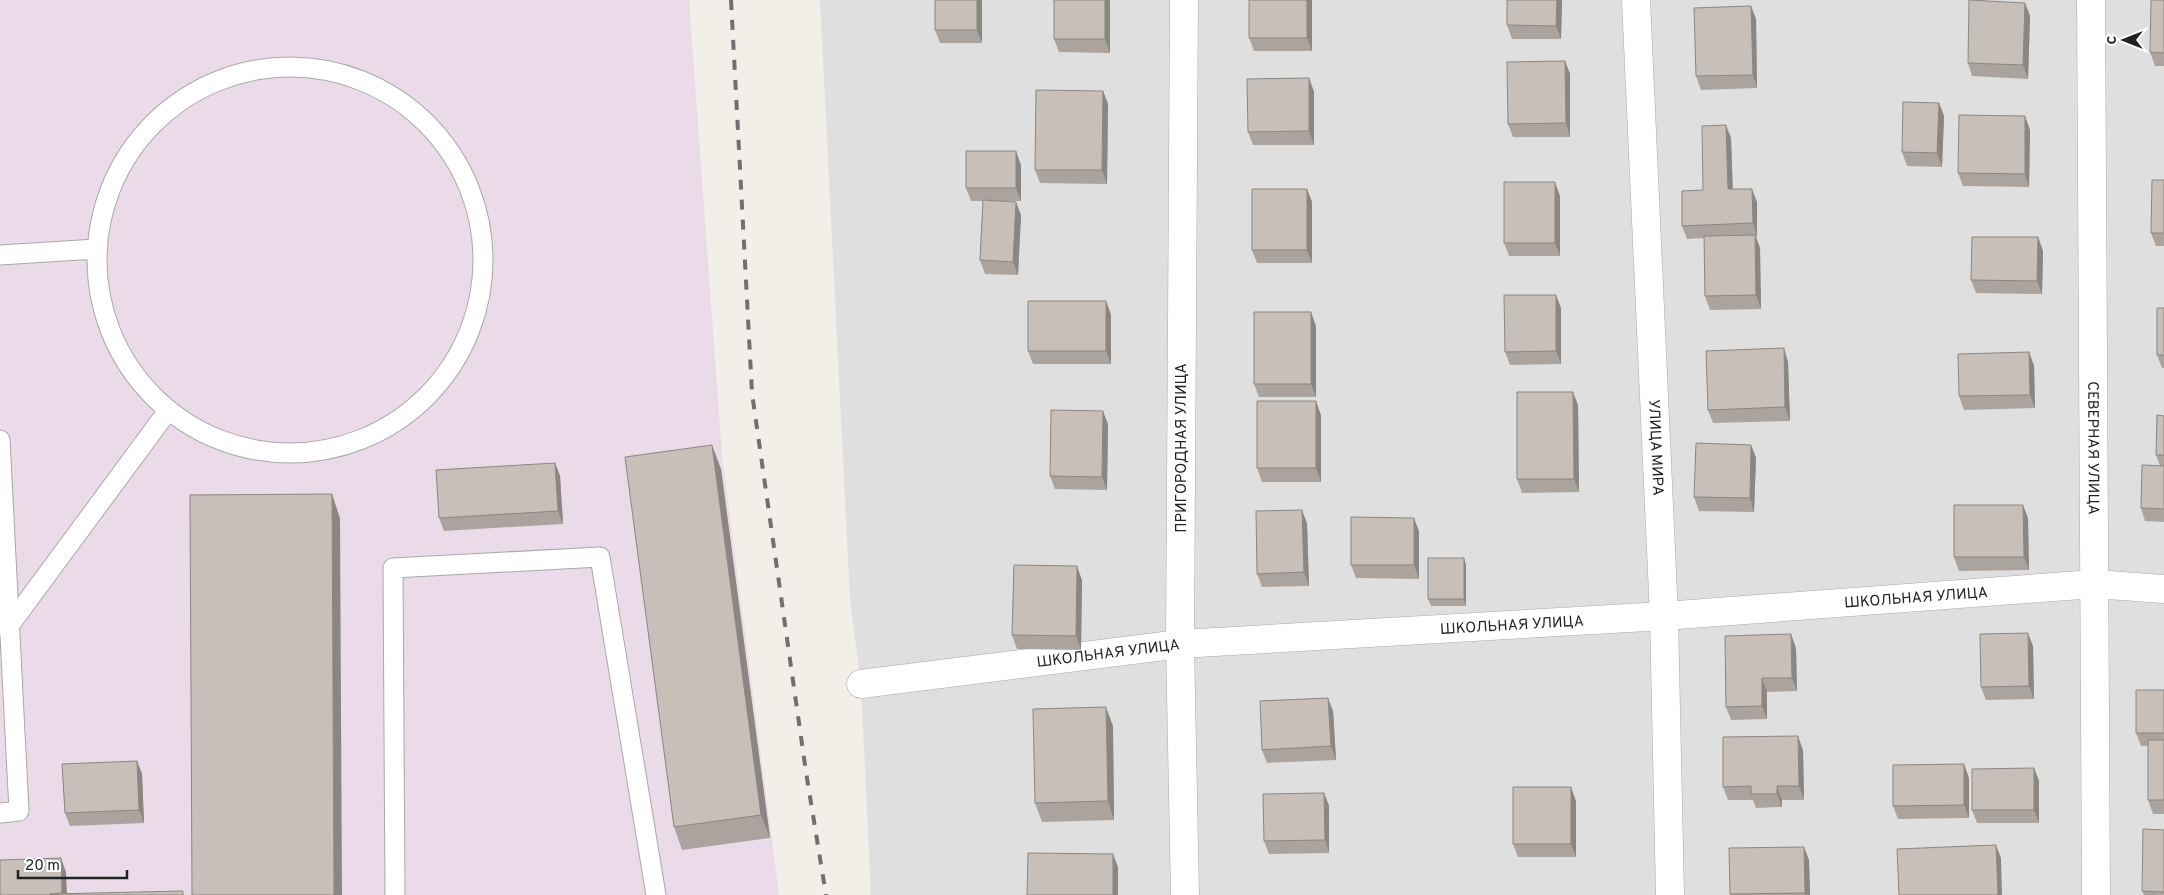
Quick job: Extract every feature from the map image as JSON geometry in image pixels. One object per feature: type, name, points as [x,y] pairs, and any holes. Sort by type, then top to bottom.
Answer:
[{"type":"street","name":"ПРИГОРОДНАЯ УЛИЦА","points":[[1184,0],[1180,644],[1185,895]]},
{"type":"street","name":"УЛИЦА МИРА","points":[[1636,0],[1664,616],[1670,895]]},
{"type":"street","name":"СЕВЕРНАЯ УЛИЦА","points":[[2092,0],[2096,895]]},
{"type":"street","name":"ШКОЛЬНАЯ УЛИЦА","points":[[861,684],[1180,644],[1664,616],[2094,584],[2164,589]]},
{"type":"lane","points":[[302,66],[362,78],[414,110],[458,161],[482,225],[482,293],[460,357],[417,409],[359,443],[292,456],[226,445],[167,412],[126,366],[102,310],[96,249],[109,189],[140,136],[186,96],[241,71],[302,66]]},
{"type":"lane","points":[[0,255],[96,249]]},
{"type":"lane","points":[[5,627],[167,412]]},
{"type":"lane","points":[[0,440],[5,627],[18,811],[0,812]]},
{"type":"lane","points":[[395,895],[393,568],[600,557],[656,895]]},
{"type":"shaded area","points":[[0,0],[689,0],[722,455],[779,895],[0,895]]},
{"type":"shaded area","points":[[820,0],[2164,0],[2164,895],[871,895],[861,684],[850,600]]},
{"type":"building","points":[[935,0],[977,0],[977,30],[935,30]]},
{"type":"building","points":[[1054,0],[1105,0],[1105,39],[1054,39]]},
{"type":"building","points":[[1249,0],[1307,0],[1307,38],[1249,38]]},
{"type":"building","points":[[1507,0],[1557,0],[1556,26],[1507,25]]},
{"type":"building","points":[[1969,0],[2025,3],[2023,65],[1968,63]]},
{"type":"building","points":[[2151,0],[2164,0],[2164,53],[2150,52]]},
{"type":"building","points":[[1751,6],[1753,75],[1696,76],[1694,8]]},
{"type":"building","points":[[1565,61],[1566,123],[1508,124],[1507,62]]},
{"type":"building","points":[[1309,78],[1309,131],[1248,132],[1247,79]]},
{"type":"building","points":[[1036,90],[1103,91],[1102,170],[1035,170]]},
{"type":"building","points":[[1903,102],[1939,103],[1937,153],[1902,152]]},
{"type":"building","points":[[1959,115],[2025,116],[2025,174],[1958,173]]},
{"type":"building","points":[[1726,125],[1728,189],[1752,189],[1753,223],[1682,226],[1682,191],[1703,190],[1702,126]]},
{"type":"building","points":[[966,151],[1016,151],[1016,188],[966,188]]},
{"type":"building","points":[[2152,180],[2164,180],[2164,233],[2151,233]]},
{"type":"building","points":[[1504,182],[1555,182],[1555,243],[1504,243]]},
{"type":"building","points":[[1252,189],[1307,189],[1307,250],[1252,250]]},
{"type":"building","points":[[983,200],[1016,202],[1013,262],[980,260]]},
{"type":"building","points":[[1755,235],[1756,295],[1705,296],[1704,236]]},
{"type":"building","points":[[1972,237],[2038,237],[2037,281],[1971,280]]},
{"type":"building","points":[[1504,295],[1556,295],[1556,351],[1505,352]]},
{"type":"building","points":[[1028,301],[1106,301],[1106,351],[1028,351]]},
{"type":"building","points":[[2157,308],[2164,308],[2164,355],[2157,355]]},
{"type":"building","points":[[1254,312],[1311,312],[1311,384],[1254,384]]},
{"type":"building","points":[[1784,348],[1785,407],[1708,410],[1706,351]]},
{"type":"building","points":[[2029,352],[2030,395],[1959,396],[1958,354]]},
{"type":"building","points":[[1517,392],[1573,392],[1574,479],[1517,479]]},
{"type":"building","points":[[1257,401],[1316,401],[1316,468],[1257,468]]},
{"type":"building","points":[[1051,410],[1103,411],[1102,477],[1050,476]]},
{"type":"building","points":[[2157,415],[2164,416],[2164,455],[2156,455]]},
{"type":"building","points":[[1696,443],[1751,445],[1750,498],[1694,497]]},
{"type":"building","points":[[712,445],[761,815],[674,827],[625,457]]},
{"type":"building","points":[[555,463],[558,511],[439,518],[436,470]]},
{"type":"building","points":[[2142,465],[2164,466],[2164,509],[2141,508]]},
{"type":"building","points":[[332,494],[334,895],[192,895],[190,495]]},
{"type":"building","points":[[1954,505],[2023,505],[2024,557],[1954,557]]},
{"type":"building","points":[[1302,510],[1304,572],[1257,574],[1256,511]]},
{"type":"building","points":[[1351,517],[1414,518],[1414,565],[1351,565]]},
{"type":"building","points":[[1428,558],[1464,558],[1464,599],[1428,599]]},
{"type":"building","points":[[1014,565],[1077,566],[1076,636],[1012,635]]},
{"type":"building","points":[[2028,633],[2029,686],[1981,687],[1980,634]]},
{"type":"building","points":[[1791,634],[1792,678],[1762,678],[1762,706],[1726,707],[1725,636]]},
{"type":"building","points":[[2136,690],[2164,690],[2164,733],[2136,733]]},
{"type":"building","points":[[1328,698],[1331,746],[1262,750],[1260,701]]},
{"type":"building","points":[[1106,707],[1108,801],[1035,803],[1033,709]]},
{"type":"building","points":[[1798,736],[1799,786],[1777,786],[1777,794],[1751,794],[1751,786],[1723,787],[1723,737]]},
{"type":"building","points":[[2148,740],[2164,740],[2164,800],[2148,800]]},
{"type":"building","points":[[137,761],[139,810],[65,813],[62,764]]},
{"type":"building","points":[[1964,764],[1964,805],[1893,806],[1893,765]]},
{"type":"building","points":[[2034,768],[2034,810],[1972,810],[1972,769]]},
{"type":"building","points":[[1513,787],[1571,787],[1571,844],[1513,844]]},
{"type":"building","points":[[1324,793],[1325,840],[1264,841],[1263,794]]},
{"type":"building","points":[[2143,829],[2164,830],[2164,892],[2142,891]]},
{"type":"building","points":[[1996,845],[1998,895],[1899,895],[1897,849]]},
{"type":"building","points":[[1804,847],[1805,893],[1730,894],[1729,848]]},
{"type":"building","points":[[1028,853],[1113,854],[1113,895],[1027,895]]},
{"type":"building","points":[[61,858],[62,893],[50,895],[0,895],[0,860]]},
{"type":"building","points":[[183,891],[183,895],[50,895],[50,894]]},
{"type":"railway","points":[[731,0],[752,393],[806,772],[826,895]]}]
